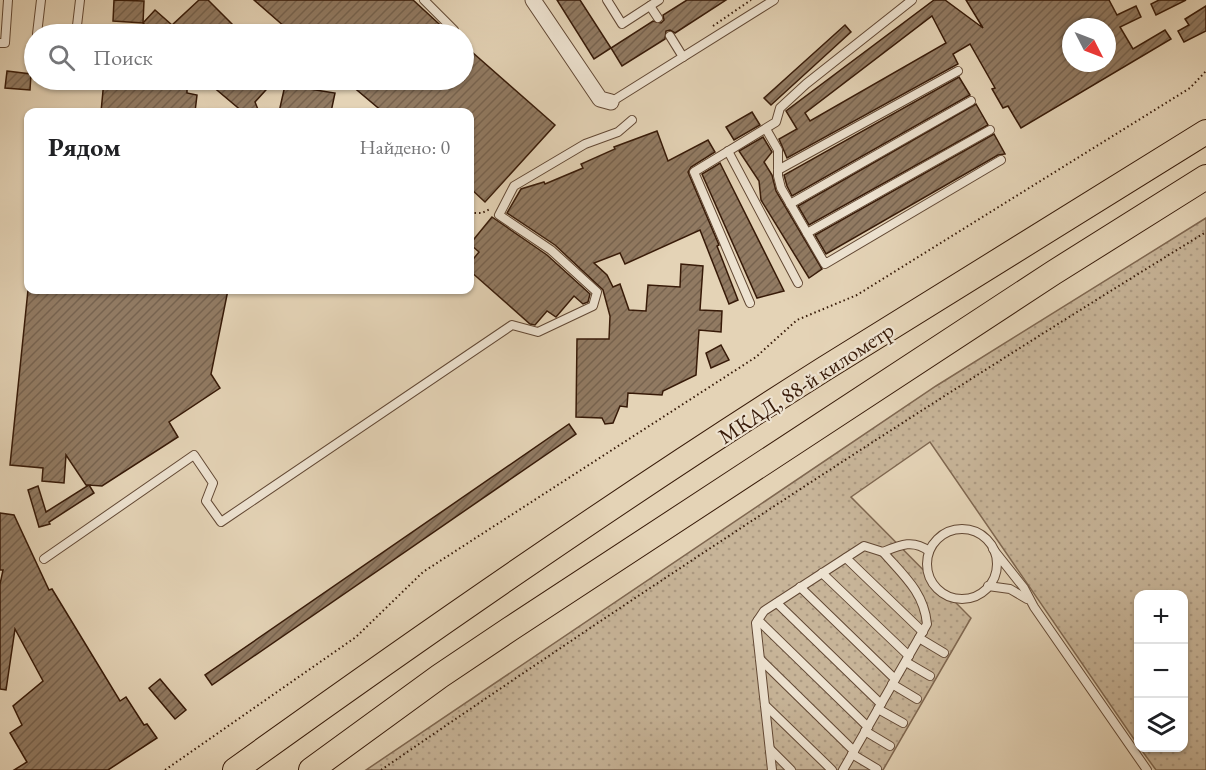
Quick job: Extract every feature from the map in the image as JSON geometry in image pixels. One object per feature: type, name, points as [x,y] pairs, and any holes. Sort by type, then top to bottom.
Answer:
[{"type":"highway","name":"МКАД, 88-й километр","points":[[236,770],[412,643],[822,370],[1206,132]]},
{"type":"highway","name":"МКАД, 88-й километр","points":[[311,770],[440,676],[1033,286],[1206,177]]},
{"type":"street","points":[[533,0],[600,99],[611,102]]},
{"type":"lane","points":[[0,43],[5,43],[8,0]]},
{"type":"lane","points":[[38,24],[41,0]]},
{"type":"lane","points":[[77,24],[80,0]]},
{"type":"lane","points":[[424,0],[448,24]]},
{"type":"lane","points":[[607,0],[622,24],[659,0]]},
{"type":"lane","points":[[611,102],[774,0]]},
{"type":"lane","points":[[750,303],[694,172],[777,122],[780,108],[806,84],[912,0]]},
{"type":"lane","points":[[650,6],[658,18]]},
{"type":"lane","points":[[670,36],[683,57]]},
{"type":"lane","points":[[778,170],[958,71]]},
{"type":"lane","points":[[790,204],[971,100]]},
{"type":"lane","points":[[44,559],[194,455],[213,483],[206,501],[221,522],[512,325],[538,332],[594,306],[597,292],[551,250],[499,215],[514,186],[585,144],[618,132],[632,120]]},
{"type":"lane","points":[[766,129],[778,150],[781,188],[825,264],[1001,160]]},
{"type":"lane","points":[[807,233],[990,130]]},
{"type":"lane","points":[[728,152],[798,283]]},
{"type":"lane","points":[[993,549],[995,572],[988,586],[976,595],[961,599],[946,595],[930,579],[927,564],[929,551],[940,536],[962,529],[984,537],[1024,588],[1034,607],[1147,770]]},
{"type":"lane","points":[[883,552],[898,545],[910,543],[929,551]]},
{"type":"lane","points":[[772,770],[756,623],[764,611],[864,546],[883,552],[916,589],[926,609],[927,624],[843,770]]},
{"type":"lane","points":[[846,558],[921,635],[944,652]]},
{"type":"lane","points":[[822,573],[907,659],[930,676]]},
{"type":"lane","points":[[988,586],[1010,589],[1023,596],[1034,607]]},
{"type":"lane","points":[[800,588],[894,682],[917,699]]},
{"type":"lane","points":[[777,603],[880,706],[903,723]]},
{"type":"lane","points":[[758,620],[867,729],[890,746]]},
{"type":"lane","points":[[760,659],[853,752],[877,768]]},
{"type":"lane","points":[[765,705],[832,770]]},
{"type":"lane","points":[[770,749],[791,770]]},
{"type":"path","points":[[713,25],[751,0]]},
{"type":"path","points":[[165,770],[356,637],[423,572],[756,357],[797,320],[857,295],[1190,88],[1206,71]]},
{"type":"path","points":[[381,770],[820,475],[1018,348],[1206,232]]},
{"type":"shaded area","points":[[1206,218],[1206,770],[1156,770],[1143,752],[1188,752],[1188,590],[1134,590],[1134,739],[930,442],[851,497],[971,618],[883,770],[366,770],[936,386]]},
{"type":"building","points":[[114,0],[144,1],[143,23],[113,21]]},
{"type":"building","points":[[199,0],[208,0],[232,24],[173,24]]},
{"type":"building","points":[[254,0],[413,0],[439,24],[282,24]]},
{"type":"building","points":[[557,0],[580,0],[611,48],[594,59]]},
{"type":"building","points":[[687,0],[726,0],[675,33],[670,30],[666,31],[665,39],[622,66],[611,48],[653,21],[661,23],[664,20],[663,15]]},
{"type":"building","points":[[934,0],[945,0],[983,28],[966,0],[1109,0],[1117,15],[1136,6],[1141,17],[1120,27],[1133,49],[1165,30],[1171,39],[1116,72],[1116,18],[1062,18],[1062,72],[1115,72],[1021,128],[1008,106],[1003,108],[992,89],[995,88],[970,44],[953,54],[958,64],[787,158],[779,139],[797,129],[786,111]],"holes":[[[932,16],[946,43],[810,121],[805,113]]]},
{"type":"building","points":[[1159,0],[1186,0],[1156,15],[1151,4]]},
{"type":"building","points":[[1206,6],[1206,31],[1184,42],[1178,31],[1189,25],[1185,19]]},
{"type":"building","points":[[155,10],[171,24],[144,24]]},
{"type":"building","points":[[845,25],[851,32],[771,105],[764,98]]},
{"type":"building","points":[[474,54],[555,125],[485,202],[474,192],[474,108],[378,108],[357,90],[474,90]]},
{"type":"building","points":[[7,71],[24,73],[24,90],[5,88]]},
{"type":"building","points":[[959,77],[970,95],[792,196],[784,175]]},
{"type":"building","points":[[103,90],[187,90],[187,93],[197,95],[195,108],[101,108]]},
{"type":"building","points":[[217,90],[266,90],[255,102],[257,108],[238,108]]},
{"type":"building","points":[[284,90],[316,90],[335,93],[332,108],[280,108]]},
{"type":"building","points":[[976,104],[988,125],[809,225],[798,206]]},
{"type":"building","points":[[752,112],[760,125],[734,140],[726,127]]},
{"type":"building","points":[[657,131],[668,161],[708,140],[715,152],[691,167],[688,172],[719,245],[717,246],[738,300],[729,304],[700,230],[625,264],[620,253],[594,263],[607,275],[613,287],[620,284],[629,310],[646,311],[648,285],[680,287],[681,264],[703,266],[700,310],[722,311],[721,332],[699,330],[696,375],[663,391],[662,395],[628,393],[627,407],[620,406],[613,423],[605,424],[602,418],[576,417],[577,339],[609,339],[610,316],[603,290],[555,245],[507,213],[521,189],[544,182],[545,184],[583,168],[581,164],[615,149],[614,147]]},
{"type":"building","points":[[994,134],[1005,154],[998,155],[826,254],[815,235]]},
{"type":"building","points":[[763,137],[772,152],[764,162],[772,175],[776,191],[822,269],[809,278],[761,200],[759,181],[739,151]]},
{"type":"building","points":[[720,163],[784,291],[757,298],[702,174]]},
{"type":"building","points":[[492,217],[547,255],[590,294],[588,302],[583,304],[574,296],[556,317],[547,311],[535,325],[530,324],[474,275],[474,258],[479,252],[474,248],[474,239]]},
{"type":"building","points":[[28,294],[227,294],[211,374],[220,388],[169,422],[178,437],[102,486],[86,485],[66,455],[64,483],[42,481],[43,468],[10,465]]},
{"type":"building","points":[[721,345],[729,360],[711,368],[706,353]]},
{"type":"building","points":[[569,424],[576,434],[212,685],[205,675]]},
{"type":"building","points":[[89,485],[94,493],[49,522],[50,524],[39,527],[28,490],[38,486],[46,512]]},
{"type":"building","points":[[0,513],[14,515],[49,590],[52,589],[120,701],[126,697],[144,725],[147,724],[157,738],[108,770],[14,770],[27,762],[10,733],[22,725],[13,706],[43,681],[15,629],[6,690],[0,689],[0,584],[3,570],[0,570]]},
{"type":"building","points":[[160,679],[186,710],[175,719],[149,688]]}]
